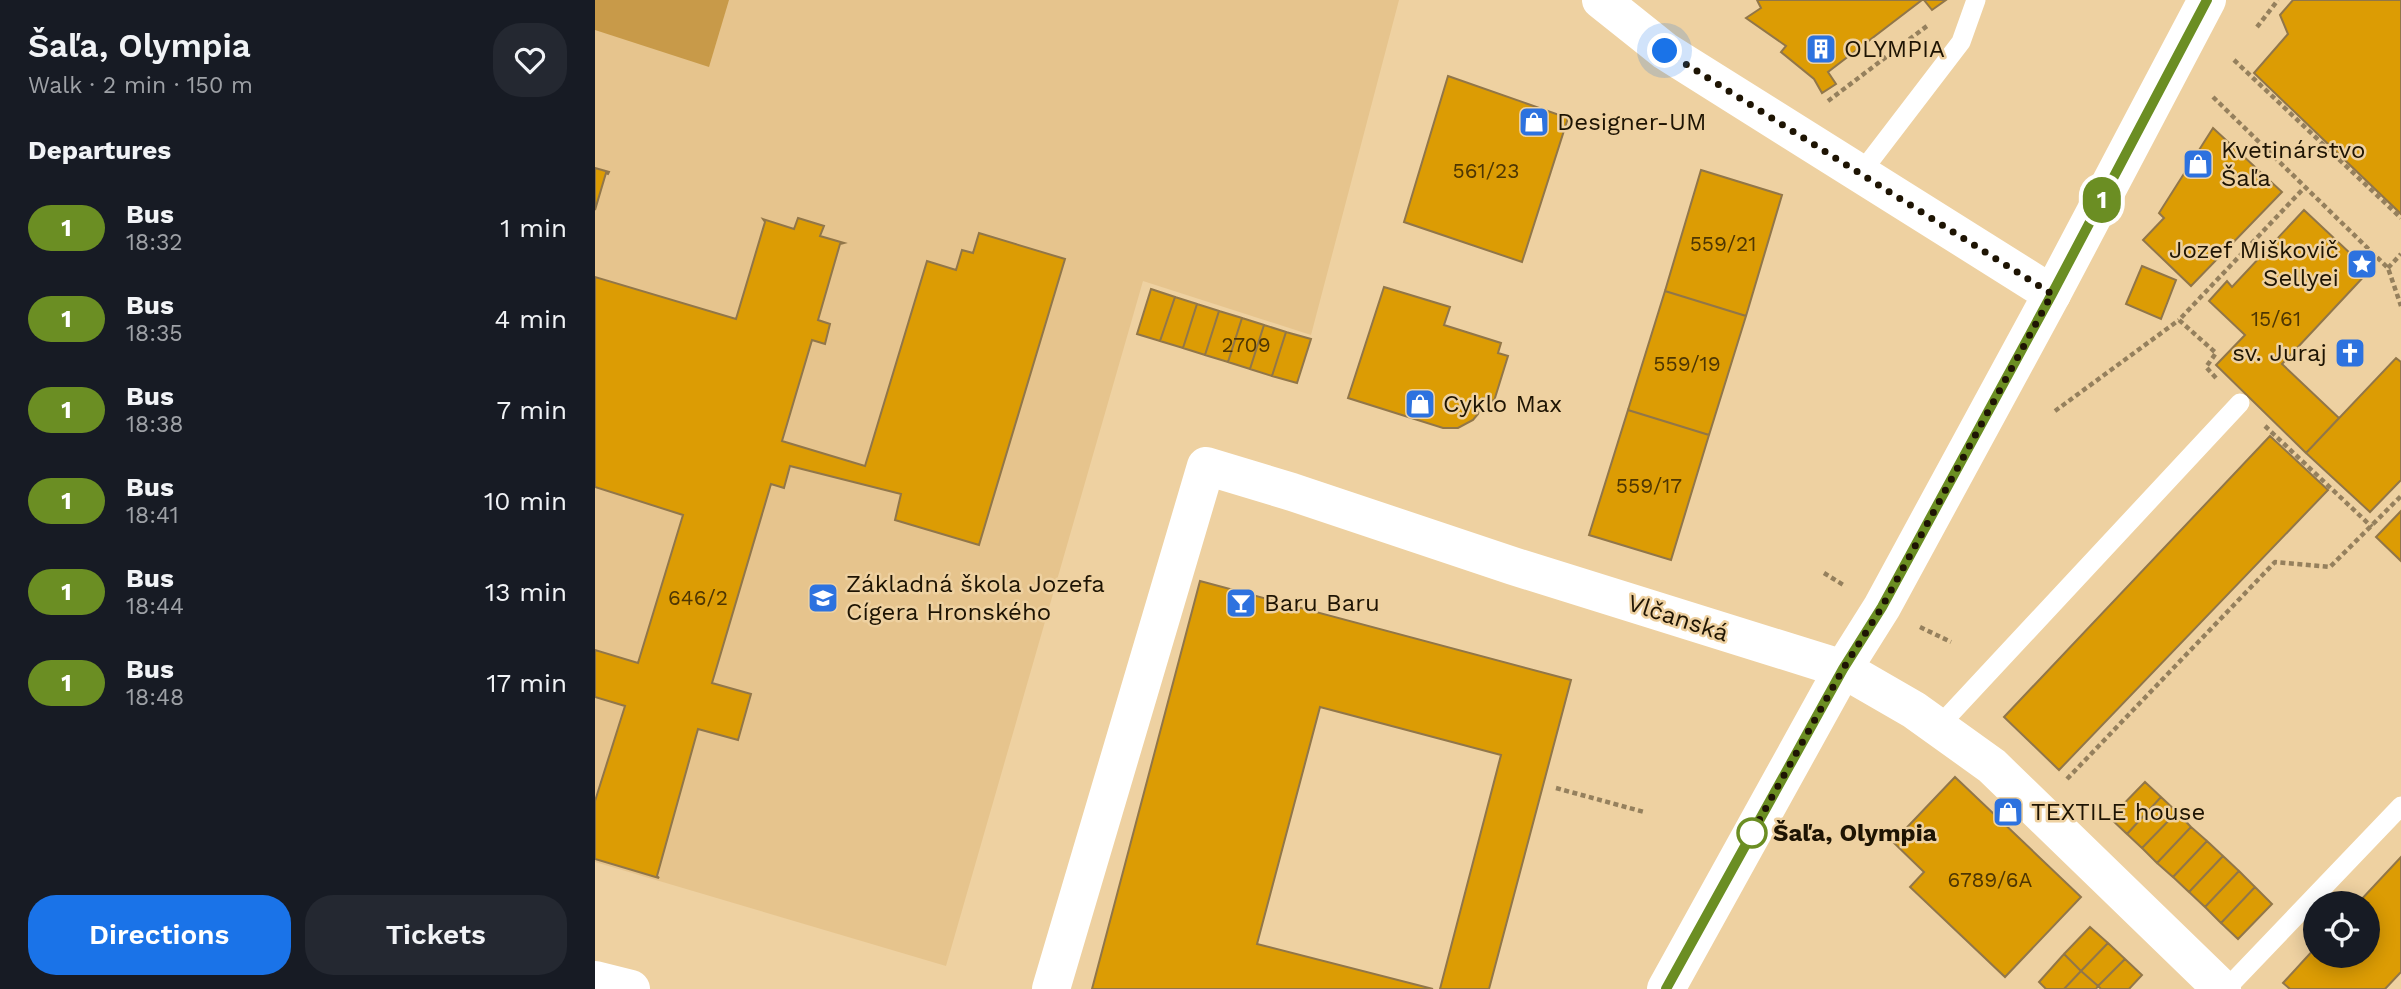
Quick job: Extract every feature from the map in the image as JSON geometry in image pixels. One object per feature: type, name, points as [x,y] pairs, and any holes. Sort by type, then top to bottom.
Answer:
[{"type":"street","points":[[1601,0],[1665,51],[2052,294]]},
{"type":"street","points":[[1666,989],[1843,669],[1882,607],[2052,294],[2207,0]]},
{"type":"street","name":"Vlčanská","points":[[1051,989],[1206,466],[1843,669],[1939,726],[1992,766],[2224,989]]},
{"type":"street","points":[[595,980],[631,989]]},
{"type":"lane","points":[[1860,174],[1961,42],[1976,0]]},
{"type":"lane","points":[[1939,726],[2240,403]]},
{"type":"lane","points":[[2224,989],[2401,806]]},
{"type":"path","points":[[2257,27],[2278,0]]},
{"type":"path","points":[[1823,105],[1932,22]]},
{"type":"path","points":[[2234,60],[2401,218]]},
{"type":"path","points":[[2213,97],[2388,268],[2401,306]]},
{"type":"path","points":[[2056,411],[2179,320],[2304,188]]},
{"type":"path","points":[[2388,268],[2401,254]]},
{"type":"path","points":[[2179,320],[2216,354],[2206,367],[2240,403],[2372,527]]},
{"type":"path","points":[[2037,810],[2275,562],[2330,567],[2401,496]]},
{"type":"path","points":[[1824,573],[1849,588]]},
{"type":"path","points":[[1914,624],[1951,642]]},
{"type":"path","points":[[1556,788],[1644,812]]},
{"type":"shaded area","name":"Základná škola Jozefa Cígera Hronského","points":[[595,0],[1399,0],[1311,335],[1143,281],[946,966],[595,862]]},
{"type":"shaded area","points":[[595,0],[729,0],[709,67],[595,30]]},
{"type":"building","name":"OLYMPIA","points":[[1757,0],[1922,0],[1828,72],[1836,84],[1822,93],[1814,79],[1781,52],[1786,46],[1746,18],[1761,8]]},
{"type":"building","name":"OLYMPIA","points":[[1924,0],[1946,0],[1932,10]]},
{"type":"building","points":[[2293,0],[2401,0],[2401,214],[2254,73],[2288,34],[2280,15]]},
{"type":"building","points":[[1448,76],[1568,118],[1522,262],[1404,222]]},
{"type":"building","points":[[2213,128],[2282,192],[2191,286],[2143,240],[2164,218],[2159,213]]},
{"type":"building","points":[[595,168],[609,172],[606,173],[595,210]]},
{"type":"building","points":[[1701,170],[1782,195],[1746,316],[1665,291]]},
{"type":"building","points":[[2304,210],[2369,271],[2282,364],[2339,418],[2306,453],[2216,365],[2245,335],[2209,301],[2227,281],[2232,287]]},
{"type":"building","points":[[798,218],[824,226],[820,236],[844,243],[840,244],[818,320],[830,324],[825,344],[812,340],[782,441],[865,466],[927,261],[956,270],[962,250],[973,253],[979,233],[1065,259],[979,545],[895,520],[901,494],[790,466],[784,488],[771,484],[712,683],[751,694],[738,740],[698,729],[657,876],[659,878],[595,859],[595,801],[625,706],[595,697],[595,650],[638,663],[683,515],[595,487],[595,277],[736,319],[765,222],[763,219],[794,229]]},
{"type":"building","points":[[2142,266],[2176,280],[2161,319],[2126,304]]},
{"type":"building","points":[[1384,287],[1450,307],[1444,325],[1501,343],[1498,353],[1508,356],[1494,401],[1483,398],[1473,420],[1458,428],[1443,428],[1348,398]]},
{"type":"building","points":[[1151,289],[1175,297],[1160,341],[1137,334]]},
{"type":"building","points":[[1665,291],[1746,316],[1709,435],[1628,410]]},
{"type":"building","points":[[1175,297],[1197,304],[1183,348],[1160,341]]},
{"type":"building","points":[[1197,304],[1219,311],[1205,355],[1183,348]]},
{"type":"building","points":[[1219,311],[1242,318],[1228,362],[1205,355]]},
{"type":"building","points":[[1242,318],[1264,325],[1250,369],[1228,362]]},
{"type":"building","points":[[1264,325],[1286,332],[1272,376],[1250,369]]},
{"type":"building","points":[[1286,332],[1311,339],[1297,383],[1272,376]]},
{"type":"building","points":[[2396,358],[2401,362],[2401,480],[2370,512],[2306,453]]},
{"type":"building","points":[[1628,410],[1709,435],[1671,560],[1589,535]]},
{"type":"building","points":[[2270,436],[2328,490],[2059,770],[2004,717]]},
{"type":"building","points":[[2401,511],[2401,561],[2376,537]]},
{"type":"building","points":[[1200,581],[1571,680],[1489,989],[1440,989],[1501,755],[1320,707],[1257,944],[1433,989],[1092,989]]},
{"type":"building","points":[[1955,777],[2081,897],[2005,977],[1910,887],[1924,872],[1893,842]]},
{"type":"building","points":[[2145,782],[2161,797],[2127,834],[2110,818]]},
{"type":"building","points":[[2161,797],[2177,812],[2142,848],[2127,834]]},
{"type":"building","points":[[2177,812],[2191,827],[2157,863],[2142,848]]},
{"type":"building","points":[[2191,827],[2207,841],[2173,877],[2157,863]]},
{"type":"building","points":[[2207,841],[2223,856],[2189,892],[2173,877]]},
{"type":"building","points":[[2223,856],[2239,871],[2205,907],[2189,892]]},
{"type":"building","points":[[2401,857],[2401,972],[2385,989],[2290,989],[2283,983],[2303,961],[2303,968],[2380,968],[2380,891],[2369,891]]},
{"type":"building","points":[[2239,871],[2255,887],[2221,923],[2205,907]]},
{"type":"building","points":[[2255,887],[2272,904],[2238,939],[2221,923]]},
{"type":"building","points":[[2090,927],[2108,943],[2081,971],[2064,954]]},
{"type":"building","points":[[2108,943],[2125,959],[2098,986],[2081,971]]},
{"type":"building","points":[[2064,954],[2081,971],[2064,989],[2046,989],[2039,982]]},
{"type":"building","points":[[2125,959],[2142,975],[2129,989],[2101,989],[2098,986]]},
{"type":"building","points":[[2081,971],[2098,986],[2096,989],[2064,989]]},
{"type":"bus line","name":"1","points":[[1666,989],[1843,669],[1882,607],[2052,294],[2207,0]]},
{"type":"place","name":"OLYMPIA","points":[[1821,49]]},
{"type":"place","name":"Designer-UM","points":[[1534,122]]},
{"type":"place","name":"Kvetinárstvo Šaľa","points":[[2198,164]]},
{"type":"place","name":"Jozef Miškovič Sellyei","points":[[2362,264]]},
{"type":"place","name":"sv. Juraj","points":[[2350,353]]},
{"type":"place","name":"Cyklo Max","points":[[1420,404]]},
{"type":"place","name":"Základná škola Jozefa Cígera Hronského","points":[[823,598]]},
{"type":"place","name":"Baru Baru","points":[[1241,603]]},
{"type":"place","name":"TEXTILE house","points":[[2008,812]]},
{"type":"place","name":"Šaľa, Olympia","points":[[1752,833]]},
{"type":"route","points":[[1665,51],[2052,294],[1882,607],[1843,669],[1752,833]]}]
